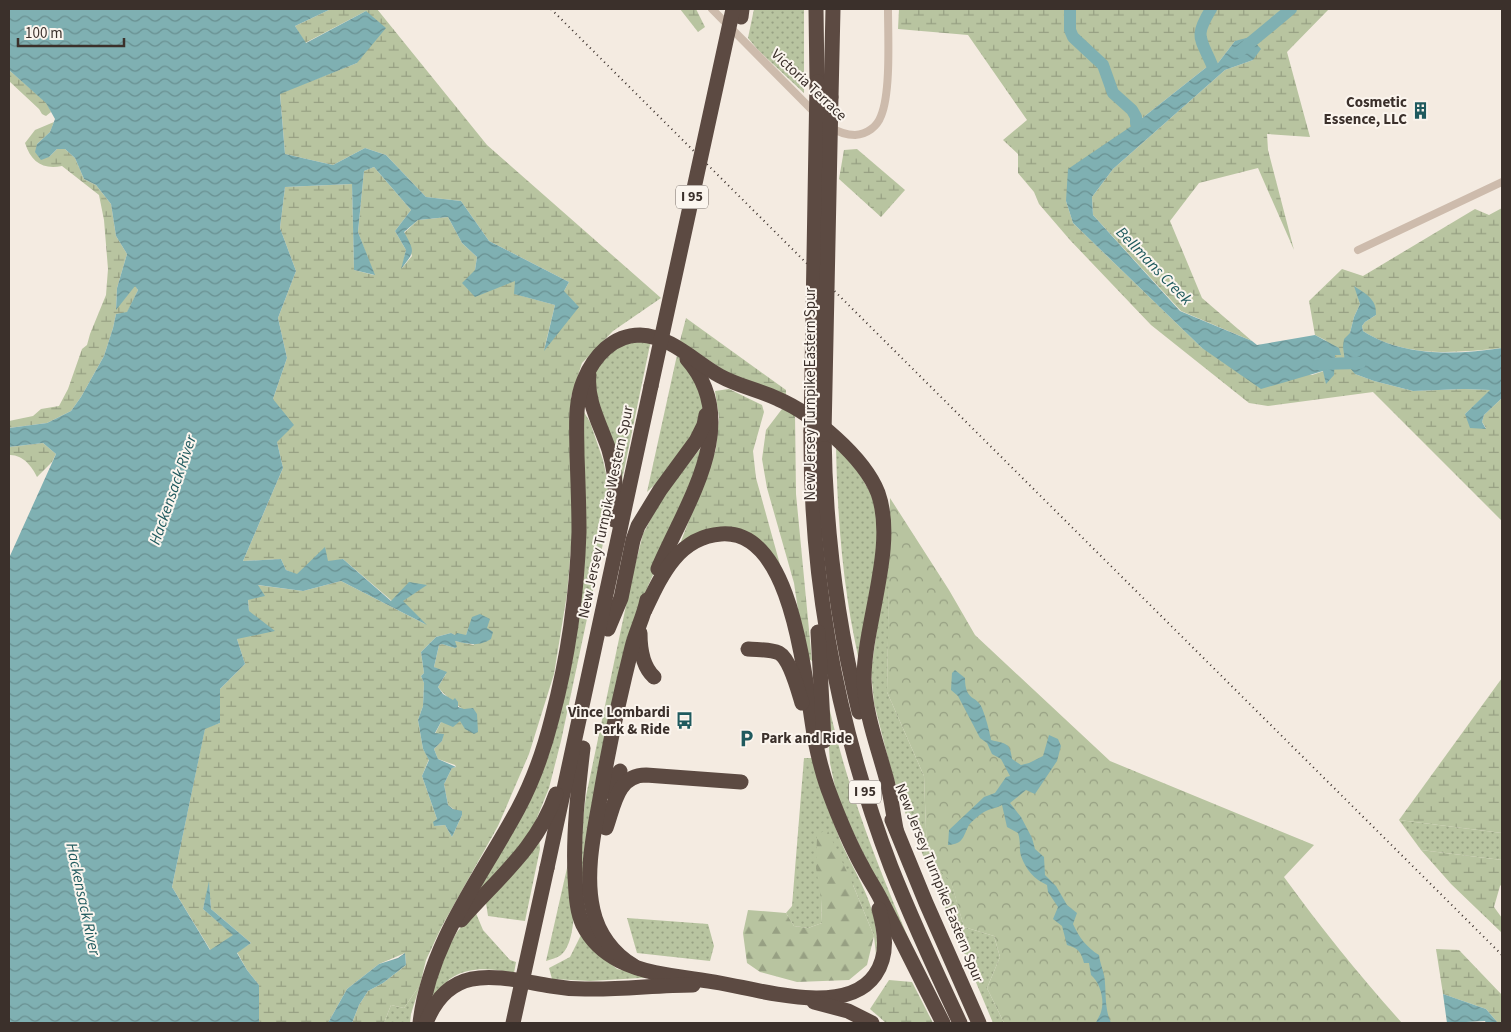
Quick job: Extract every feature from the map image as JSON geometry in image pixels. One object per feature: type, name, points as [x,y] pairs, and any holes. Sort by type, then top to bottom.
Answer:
[{"type":"highway","points":[[711,110],[712,77],[724,9]]},
{"type":"highway","name":"New Jersey Turnpike Eastern Spur","points":[[816,9],[818,82],[817,432],[842,634],[866,738],[896,829],[929,910],[979,1023]]},
{"type":"highway","name":"New Jersey Turnpike Eastern Spur","points":[[833,9],[817,432],[812,486],[822,602],[834,672],[863,785],[894,874],[960,1023]]},
{"type":"highway","name":"New Jersey Turnpike Western Spur","points":[[513,1023],[583,748],[711,110],[737,11]]},
{"type":"highway","name":"New Jersey Turnpike Western Spur","points":[[523,1023],[580,714],[607,590],[655,389],[737,11]]},
{"type":"highway","points":[[420,1023],[427,985],[449,930],[524,797],[539,761],[552,718],[569,640],[576,585],[579,515],[577,415],[582,386],[598,356],[606,347],[618,340],[630,336],[649,336],[674,347],[726,379],[781,400],[803,413],[847,449],[863,468],[875,487],[882,514],[883,540],[866,656],[865,687],[870,722],[888,784],[896,829]]},
{"type":"highway","points":[[634,966],[612,948],[602,934],[593,912],[590,887],[593,840],[605,770],[633,645],[652,584],[694,489],[707,452],[711,430],[711,411],[706,390],[694,368],[674,347]]},
{"type":"highway","points":[[590,368],[589,391],[609,450],[616,484],[607,590]]},
{"type":"highway","points":[[608,629],[621,598],[633,540],[638,526],[654,499],[702,430],[706,413],[706,390]]},
{"type":"highway","points":[[654,677],[648,670],[642,654],[643,617],[666,568],[693,542],[726,533],[739,535],[756,544],[766,555],[775,570],[789,607],[799,642],[816,744]]},
{"type":"highway","points":[[816,548],[816,614],[824,735],[827,767],[836,808]]},
{"type":"highway","points":[[748,649],[775,652],[785,658],[806,712],[826,783],[847,837],[943,1023]]},
{"type":"highway","points":[[439,954],[459,923],[513,866],[537,833],[554,798],[565,753],[580,714]]},
{"type":"highway","points":[[583,748],[574,837],[576,886],[579,913],[589,934],[600,948],[619,961],[654,972],[796,997],[848,1011],[872,1023]]},
{"type":"highway","points":[[606,828],[614,783],[620,771]]},
{"type":"highway","points":[[590,887],[606,828],[619,791],[626,782],[635,776],[646,775],[741,782]]},
{"type":"highway","points":[[796,997],[824,998],[846,995],[864,986],[874,977],[880,967],[885,947],[883,925],[879,908],[863,869]]},
{"type":"highway","points":[[426,1023],[435,1006],[452,988],[465,981],[486,977],[507,978],[581,989],[683,985],[744,988]]},
{"type":"street","name":"Victoria Terrace","points":[[712,9],[826,124],[850,135],[860,135],[868,132],[882,116],[886,92],[888,9]]},
{"type":"street","points":[[1358,250],[1502,182]]},
{"type":"green space","points":[[331,9],[377,9],[487,145],[661,298],[613,331],[582,363],[571,397],[574,513],[567,594],[554,674],[529,754],[498,826],[442,926],[426,960],[420,985],[404,1008],[391,1005],[384,1023],[352,1023],[359,1005],[368,991],[383,983],[406,965],[405,953],[379,964],[347,989],[328,1023],[260,1023],[259,985],[247,970],[237,952],[251,943],[211,909],[209,884],[203,909],[234,935],[211,951],[172,887],[205,728],[220,723],[220,689],[245,664],[237,639],[249,611],[248,599],[257,585],[303,591],[341,581],[425,624],[402,601],[426,585],[392,601],[343,559],[297,575],[286,570],[281,559],[243,561],[283,468],[277,442],[273,399],[287,358],[278,318],[296,271],[280,228],[285,187],[352,184],[354,270],[374,275],[358,232],[364,171],[374,167],[411,210],[395,231],[406,250],[402,268],[412,256],[404,233],[418,220],[448,217],[462,243],[477,257],[475,270],[515,281],[515,294],[555,305],[544,350],[564,291],[569,282],[489,241],[461,201],[426,197],[386,155],[365,148],[333,165],[285,154],[280,93],[357,63],[366,11],[305,43],[295,26]],"holes":[[[469,627],[474,645],[455,641],[455,648],[442,644],[439,645],[434,667],[446,674],[438,687],[472,719],[478,732],[460,720],[454,724],[441,722],[435,734],[443,734],[442,741],[434,749],[438,759],[456,767],[452,768],[444,784],[448,805],[462,815],[452,837],[445,825],[434,826],[437,819],[422,776],[429,759],[423,749],[418,720],[423,706],[424,683],[421,676],[424,673],[421,652],[436,637],[451,633],[466,635]]]},
{"type":"green space","points":[[680,9],[696,9],[705,27],[698,32]]},
{"type":"green space","points":[[754,9],[804,9],[804,93],[758,50],[748,38]]},
{"type":"green space","points":[[899,9],[1281,9],[1282,11],[1291,9],[1329,9],[1287,52],[1310,137],[1267,134],[1268,150],[1294,250],[1258,168],[1199,183],[1170,221],[1202,298],[1252,341],[1181,311],[1093,215],[1092,197],[1113,169],[1225,70],[1253,60],[1235,41],[1218,63],[1208,66],[1136,123],[1066,201],[1073,223],[1202,348],[1312,375],[1324,371],[1326,383],[1335,355],[1340,355],[1325,340],[1315,335],[1309,301],[1342,269],[1363,276],[1475,209],[1489,215],[1502,208],[1502,348],[1430,352],[1395,346],[1379,340],[1363,331],[1362,326],[1365,322],[1376,315],[1355,286],[1360,304],[1350,333],[1355,374],[1413,391],[1491,390],[1465,414],[1486,428],[1482,422],[1484,415],[1502,398],[1502,521],[1373,392],[1268,406],[1249,403],[1151,325],[1070,240],[1039,204],[1034,192],[1018,173],[1018,154],[1003,140],[1027,120],[968,35],[898,29]]},
{"type":"green space","points":[[9,70],[47,103],[51,112],[46,116],[42,114],[9,81]]},
{"type":"green space","points":[[54,122],[50,132],[37,144],[49,157],[57,149],[65,149],[75,158],[84,179],[96,185],[111,204],[116,236],[127,254],[117,288],[116,309],[135,285],[138,290],[127,313],[116,314],[104,356],[71,411],[47,423],[9,428],[9,421],[33,416],[41,409],[59,406],[68,389],[82,349],[87,345],[106,295],[108,269],[104,220],[99,195],[62,166],[49,167],[34,160],[25,143],[35,130]]},
{"type":"green space","points":[[857,149],[905,190],[881,217],[839,179],[844,150]]},
{"type":"green space","points":[[686,318],[786,390],[786,395],[728,373],[680,341]]},
{"type":"green space","points":[[651,340],[619,494],[595,402],[594,371],[612,346]]},
{"type":"green space","points":[[677,355],[689,370],[698,388],[702,401],[702,414],[688,446],[672,467],[647,492]]},
{"type":"green space","points":[[729,389],[762,405],[764,412],[753,451],[756,478],[784,579],[752,538],[680,544],[716,449],[719,417],[715,391]]},
{"type":"green space","points":[[581,407],[590,422],[603,460],[610,492],[608,520],[561,741],[549,788],[532,830],[511,859],[467,904],[518,814],[568,662]]},
{"type":"green space","points":[[782,409],[795,413],[796,494],[812,661],[805,656],[794,583],[767,488],[762,459],[766,430]]},
{"type":"green space","points":[[43,443],[56,454],[52,462],[37,477],[26,462],[18,456],[9,455],[9,447]]},
{"type":"green space","points":[[836,445],[850,458],[877,504],[879,537],[860,667],[849,610],[843,563]]},
{"type":"green space","points":[[700,449],[703,452],[676,524],[648,586],[627,654],[582,883],[581,833],[586,796],[632,577],[643,534],[665,492]]},
{"type":"green space","points":[[890,498],[949,590],[975,635],[1110,761],[1314,845],[1284,877],[1341,951],[1402,1023],[1004,1023],[987,988],[1000,957],[994,936],[964,927],[951,882],[927,856],[924,776],[887,692]]},
{"type":"green space","points":[[890,537],[887,692],[924,776],[927,856],[951,881],[964,927],[994,936],[1000,957],[987,988],[1004,1023],[993,1023],[902,805],[874,703],[871,671]]},
{"type":"green space","points":[[1502,678],[1502,833],[1399,820]]},
{"type":"green space","points":[[826,706],[830,711],[851,789],[878,865],[941,1013],[838,801],[830,763]]},
{"type":"green space","points":[[804,758],[813,758],[837,832],[872,910],[877,939],[876,955],[874,936],[853,885],[821,899],[822,923],[808,928],[794,926],[786,913],[792,906]]},
{"type":"green space","points":[[1399,820],[1502,833],[1502,860],[1421,850]]},
{"type":"green space","points":[[827,829],[874,936],[867,965],[849,980],[797,982],[760,972],[747,963],[743,933],[748,910],[786,913],[794,926],[808,928],[822,923],[821,899],[816,868],[817,835]]},
{"type":"green space","points":[[539,838],[540,849],[525,921],[488,916],[486,903]]},
{"type":"green space","points":[[572,846],[574,920],[571,935],[567,947],[561,955],[546,961]]},
{"type":"green space","points":[[1421,850],[1502,860],[1502,884],[1494,907],[1502,918],[1502,933],[1451,884]]},
{"type":"green space","points":[[475,911],[483,930],[510,960],[516,962],[514,973],[483,969],[468,971],[446,982],[426,1005],[439,964],[457,932]]},
{"type":"green space","points":[[627,918],[708,924],[714,946],[710,961],[637,953]]},
{"type":"green space","points":[[582,933],[595,949],[617,969],[657,977],[590,981],[552,979],[549,968],[570,957]]},
{"type":"green space","points":[[1436,949],[1459,950],[1502,995],[1502,1023],[1498,1023],[1486,1009],[1443,994]]},
{"type":"green space","points":[[889,980],[912,982],[933,1023],[886,1023],[870,1009]]},
{"type":"green space","points":[[420,985],[410,1023],[384,1023],[391,1005],[404,1008]]},
{"type":"water","name":"Hackensack River","points":[[9,9],[331,9],[295,26],[306,43],[366,11],[386,28],[357,63],[280,94],[285,154],[333,165],[365,148],[386,155],[426,197],[461,201],[489,241],[569,282],[564,291],[579,307],[544,351],[555,305],[514,294],[515,281],[475,297],[462,283],[475,270],[477,257],[462,243],[448,217],[418,220],[404,232],[412,251],[401,269],[406,250],[395,231],[411,210],[374,167],[364,171],[358,232],[375,275],[354,270],[352,184],[285,187],[280,228],[296,271],[278,318],[287,358],[273,399],[294,425],[277,442],[283,468],[243,561],[281,559],[286,570],[297,574],[325,547],[328,561],[343,559],[391,601],[409,582],[427,585],[403,601],[427,625],[341,581],[303,591],[258,585],[265,596],[248,600],[249,611],[275,631],[237,639],[245,664],[220,689],[220,723],[205,729],[172,887],[210,950],[233,935],[203,909],[209,881],[211,909],[251,943],[237,953],[259,985],[260,1023],[9,1023],[9,558],[56,454],[43,443],[9,447],[9,428],[47,423],[71,411],[104,356],[116,314],[127,312],[138,290],[135,286],[116,310],[117,288],[127,254],[116,236],[111,204],[96,185],[84,179],[75,158],[65,149],[57,149],[49,157],[41,160],[35,152],[37,144],[50,132],[55,119],[46,103],[9,70]]},
{"type":"water","points":[[1250,37],[1261,49],[1253,60],[1225,70],[1113,169],[1092,197],[1093,215],[1180,311],[1252,341],[1257,345],[1315,335],[1339,348],[1341,355],[1335,355],[1334,375],[1326,384],[1323,371],[1261,389],[1202,348],[1073,223],[1066,201],[1068,169],[1136,123],[1208,66],[1218,63],[1235,41]]},
{"type":"water","points":[[1354,286],[1370,297],[1376,309],[1376,315],[1362,326],[1363,331],[1395,346],[1412,350],[1448,353],[1502,348],[1502,398],[1484,415],[1482,422],[1486,429],[1470,428],[1465,414],[1490,390],[1413,391],[1355,374],[1345,362],[1343,347],[1344,339],[1350,333],[1360,304]]},
{"type":"water","points":[[480,614],[490,619],[487,628],[493,632],[491,639],[478,644],[455,641],[457,647],[455,648],[442,644],[439,645],[434,667],[447,672],[438,687],[443,694],[453,700],[455,698],[458,702],[458,707],[464,709],[473,708],[477,714],[478,732],[474,734],[465,729],[460,721],[453,727],[441,722],[435,733],[444,734],[442,741],[434,749],[438,759],[456,767],[452,768],[444,784],[448,805],[453,809],[462,811],[452,837],[445,825],[434,826],[433,822],[437,819],[422,776],[429,760],[423,749],[418,720],[423,706],[424,683],[421,676],[424,673],[421,652],[436,637],[451,633],[466,635],[472,617]]},
{"type":"water","points":[[955,670],[965,678],[969,695],[980,704],[991,740],[1006,745],[1010,749],[1012,759],[1021,765],[1029,763],[1043,756],[1049,735],[1058,739],[1061,746],[1057,761],[1035,794],[1026,790],[1010,803],[1021,817],[1032,838],[1035,849],[1044,857],[1045,875],[1056,886],[1067,905],[1077,913],[1073,924],[1078,933],[1083,941],[1099,955],[1105,980],[1107,1008],[1111,1023],[1096,1023],[1101,1012],[1102,997],[1097,982],[1091,975],[1089,963],[1084,963],[1078,951],[1067,945],[1062,926],[1053,919],[1058,907],[1048,892],[1047,885],[1034,877],[1025,866],[1021,856],[1018,833],[1007,827],[1002,805],[980,815],[969,825],[960,841],[948,845],[949,830],[984,797],[995,793],[1006,777],[1010,776],[1001,759],[992,754],[987,743],[980,738],[958,696],[951,690],[952,673]]},
{"type":"water","points":[[405,953],[406,965],[383,983],[368,991],[359,1005],[352,1023],[328,1023],[347,989],[379,964],[398,958]]},
{"type":"water","points":[[1443,994],[1486,1009],[1498,1023],[1486,1023],[1485,1021],[1447,1023]]},
{"type":"waterway","points":[[1070,9],[1070,30],[1073,37],[1103,65],[1113,93],[1132,110],[1136,117],[1136,123]]},
{"type":"waterway","points":[[1211,9],[1202,26],[1201,37],[1212,65]]},
{"type":"waterway","name":"Bellmans Creek","points":[[1239,52],[1291,9]]},
{"type":"waterway","name":"Bellmans Creek","points":[[1318,364],[1360,363]]},
{"type":"railway","points":[[551,9],[1502,955]]},
{"type":"place","name":"Cosmetic Essence, LLC","points":[[1421,111]]},
{"type":"place","name":"Vince Lombardi Park & Ride","points":[[684,721]]},
{"type":"place","name":"Park and Ride","points":[[747,738]]}]
